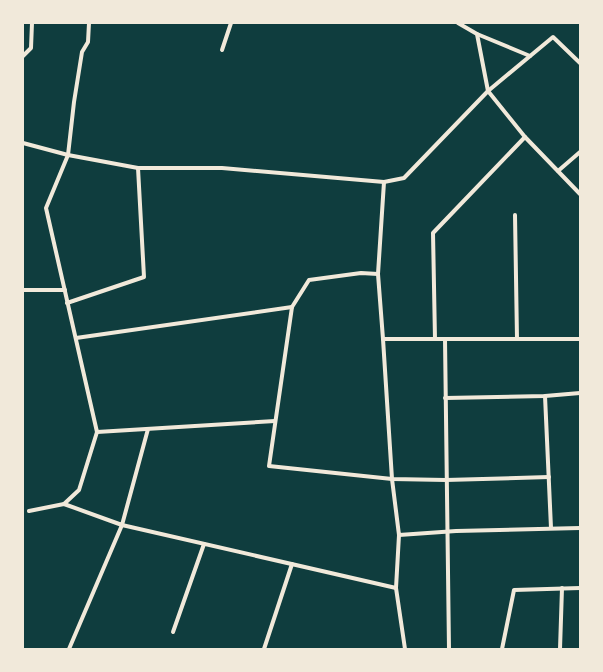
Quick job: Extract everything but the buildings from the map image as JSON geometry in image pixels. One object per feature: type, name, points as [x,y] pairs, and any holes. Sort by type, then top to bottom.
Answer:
[{"type":"street","points":[[23,56],[31,48],[32,23]]},
{"type":"street","points":[[64,504],[79,490],[97,432],[46,208],[68,154],[82,52],[88,42],[88,23]]},
{"type":"street","points":[[222,50],[231,23]]},
{"type":"street","points":[[458,23],[477,34],[530,56]]},
{"type":"street","points":[[477,34],[488,91],[525,137],[580,194]]},
{"type":"street","points":[[23,143],[138,168],[222,168],[384,182],[404,178],[488,91],[553,36],[580,63]]},
{"type":"street","points":[[435,339],[433,233],[525,137]]},
{"type":"street","points":[[558,171],[580,152]]},
{"type":"street","points":[[68,303],[144,277],[138,168]]},
{"type":"street","points":[[384,182],[378,274],[392,479],[399,535],[396,588],[405,649]]},
{"type":"street","points":[[515,215],[517,339]]},
{"type":"street","points":[[378,274],[362,274],[309,280],[292,307],[269,466],[392,479],[446,480],[549,477]]},
{"type":"street","points":[[23,290],[65,290]]},
{"type":"street","points":[[76,338],[292,307]]},
{"type":"street","points":[[383,338],[580,339]]},
{"type":"street","points":[[444,339],[449,649]]},
{"type":"street","points":[[445,398],[545,396],[580,393]]},
{"type":"street","points":[[545,396],[551,528]]},
{"type":"street","points":[[97,432],[275,421]]},
{"type":"street","points":[[69,649],[122,525],[148,429]]},
{"type":"street","points":[[29,510],[64,504],[122,525],[396,588]]},
{"type":"street","points":[[399,535],[447,531],[580,528]]},
{"type":"street","points":[[173,632],[204,544]]},
{"type":"street","points":[[264,649],[292,564]]},
{"type":"street","points":[[561,649],[562,588]]},
{"type":"street","points":[[502,649],[514,590],[580,588]]}]
